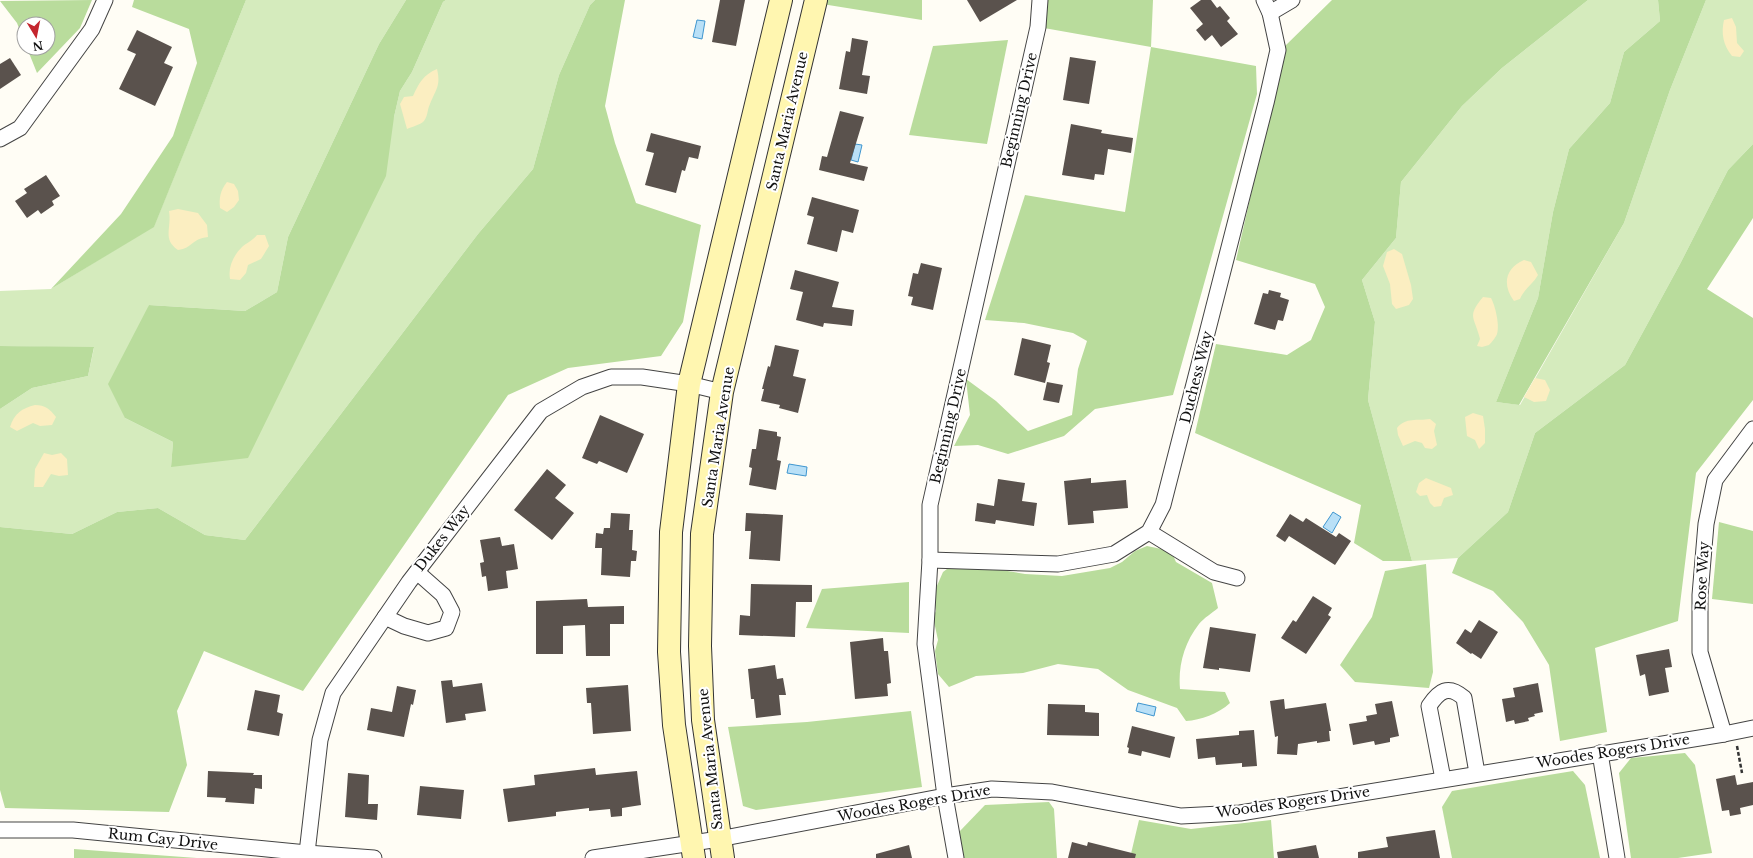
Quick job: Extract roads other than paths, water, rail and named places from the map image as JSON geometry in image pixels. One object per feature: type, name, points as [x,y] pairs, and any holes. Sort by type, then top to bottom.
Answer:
[{"type":"street","points":[[0,139],[20,128],[92,29],[105,0]]},
{"type":"street","name":"Santa Maria Avenue","points":[[693,850],[674,725],[669,652],[671,532],[689,384],[781,0]]},
{"type":"street","name":"Santa Maria Avenue","points":[[721,848],[703,720],[700,646],[702,534],[722,392],[816,0]]},
{"type":"street","name":"Beginning Drive","points":[[956,858],[944,796],[925,644],[930,560],[930,505],[1038,27],[1040,0]]},
{"type":"street","points":[[1267,6],[1292,0]]},
{"type":"street","name":"Duchess Way","points":[[1149,532],[1163,505],[1266,103],[1278,50],[1267,6]]},
{"type":"street","name":"Dukes Way","points":[[307,853],[320,740],[333,693],[417,572],[541,411],[582,386],[611,377],[642,377],[689,384],[722,392]]},
{"type":"street","name":"Rose Way","points":[[1729,732],[1700,652],[1700,595],[1706,524],[1714,480],[1753,429]]},
{"type":"street","points":[[930,560],[1058,564],[1114,554],[1149,532],[1214,572],[1237,578]]},
{"type":"street","points":[[385,616],[404,626],[428,633],[446,628],[452,612],[443,595],[417,572]]},
{"type":"street","points":[[1443,779],[1429,706],[1437,694],[1446,690],[1459,693],[1464,698],[1477,773]]},
{"type":"street","name":"Woodes Rogers Drive","points":[[693,850],[721,848],[944,796],[992,789],[1052,792],[1181,816],[1240,813],[1753,728]]},
{"type":"street","points":[[1600,753],[1617,858]]},
{"type":"street","name":"Rum Cay Drive","points":[[0,830],[73,830],[307,853],[374,858]]},
{"type":"street","points":[[593,858],[693,850]]},
{"type":"water","points":[[697,20],[705,21],[702,39],[693,37]]},
{"type":"water","points":[[855,144],[862,145],[858,162],[851,160]]},
{"type":"water","points":[[789,464],[807,467],[806,476],[787,473]]},
{"type":"water","points":[[1333,512],[1341,517],[1332,533],[1323,527]]},
{"type":"water","points":[[1138,703],[1156,707],[1154,716],[1136,711]]}]
